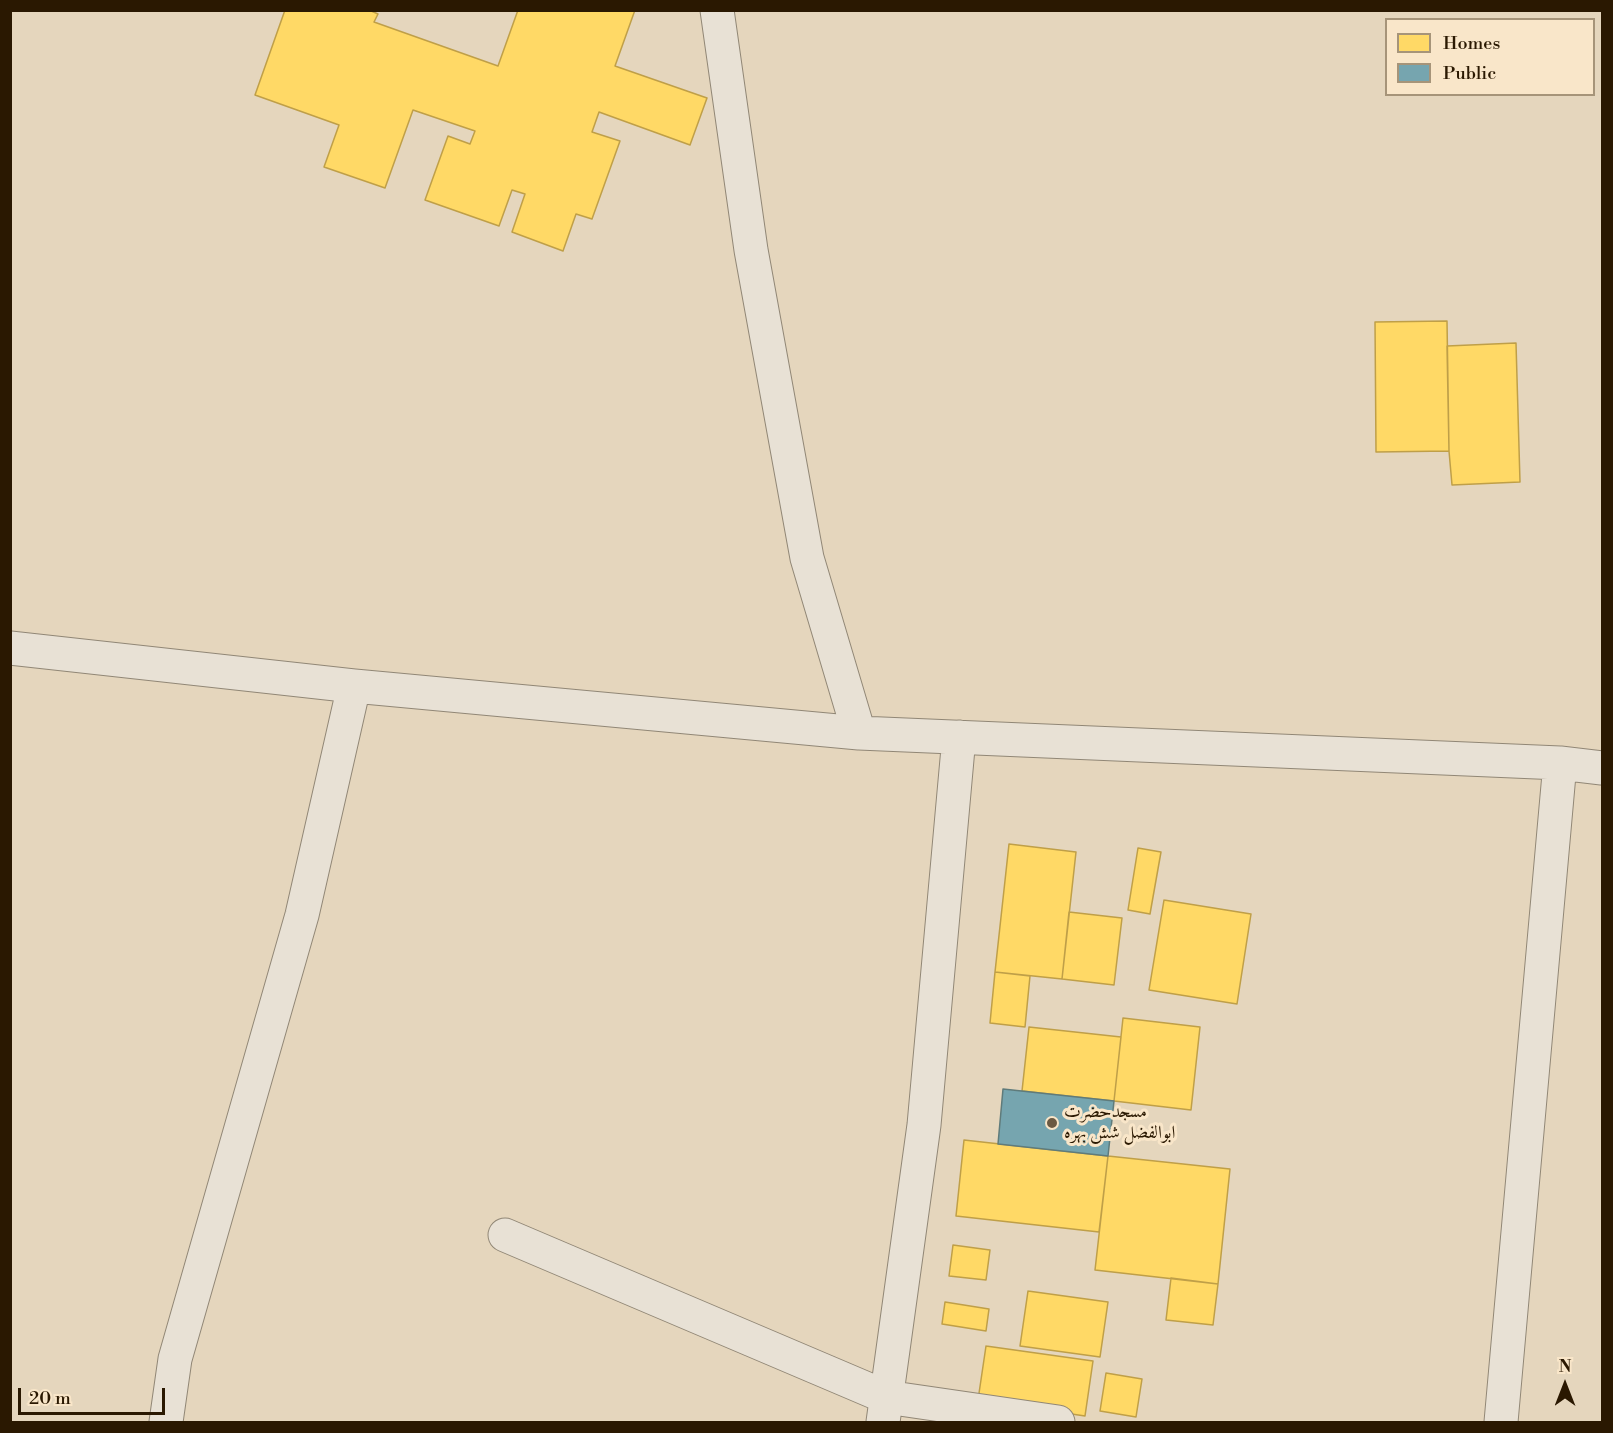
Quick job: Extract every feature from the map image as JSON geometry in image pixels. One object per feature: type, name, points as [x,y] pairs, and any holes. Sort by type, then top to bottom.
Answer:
[{"type":"street","points":[[717,10],[752,250],[807,558],[859,733]]},
{"type":"street","points":[[10,648],[354,687],[859,733],[1560,763],[1602,768]]},
{"type":"street","points":[[166,1422],[175,1359],[303,915],[354,687]]},
{"type":"street","points":[[885,1410],[924,1125],[958,737]]},
{"type":"street","points":[[1501,1422],[1560,763]]},
{"type":"street","points":[[505,1235],[885,1410],[1058,1422]]},
{"type":"building: Homes","points":[[285,10],[369,10],[378,14],[374,22],[498,66],[518,10],[635,10],[615,66],[707,98],[690,145],[599,112],[592,132],[620,141],[592,219],[576,214],[563,251],[512,232],[525,194],[512,190],[499,226],[425,200],[448,136],[470,144],[475,131],[413,110],[385,188],[324,167],[339,125],[255,95]]},
{"type":"building: Homes","points":[[1447,321],[1449,451],[1376,452],[1375,322]]},
{"type":"building: Homes","points":[[1516,343],[1520,482],[1452,485],[1447,346]]},
{"type":"building: Homes","points":[[1009,844],[1076,852],[1062,979],[995,972]]},
{"type":"building: Homes","points":[[1138,848],[1161,852],[1150,914],[1128,910]]},
{"type":"building: Homes","points":[[1164,900],[1251,914],[1237,1004],[1149,990]]},
{"type":"building: Homes","points":[[1069,912],[1122,918],[1114,985],[1062,979]]},
{"type":"building: Homes","points":[[995,972],[1030,976],[1025,1027],[990,1023]]},
{"type":"building: Homes","points":[[1123,1018],[1200,1027],[1191,1110],[1114,1101]]},
{"type":"building: Homes","points":[[1029,1027],[1121,1037],[1114,1101],[1022,1091]]},
{"type":"building: Homes","points":[[964,1140],[1108,1156],[1099,1232],[956,1216]]},
{"type":"building: Homes","points":[[1108,1156],[1230,1169],[1218,1284],[1095,1270]]},
{"type":"building: Homes","points":[[953,1245],[990,1250],[986,1280],[949,1276]]},
{"type":"building: Homes","points":[[1171,1278],[1218,1284],[1213,1325],[1166,1320]]},
{"type":"building: Homes","points":[[1028,1291],[1108,1302],[1100,1357],[1020,1346]]},
{"type":"building: Homes","points":[[945,1302],[989,1309],[986,1331],[942,1324]]},
{"type":"building: Homes","points":[[986,1346],[1093,1361],[1085,1416],[978,1400]]},
{"type":"building: Homes","points":[[1106,1373],[1142,1379],[1136,1417],[1100,1411]]},
{"type":"building: Public","points":[[1003,1089],[1114,1101],[1108,1156],[998,1144]]},
{"type":"place","name":"مسجدحضرت ابوالفضل شش بهره","points":[[1052,1123]]}]
